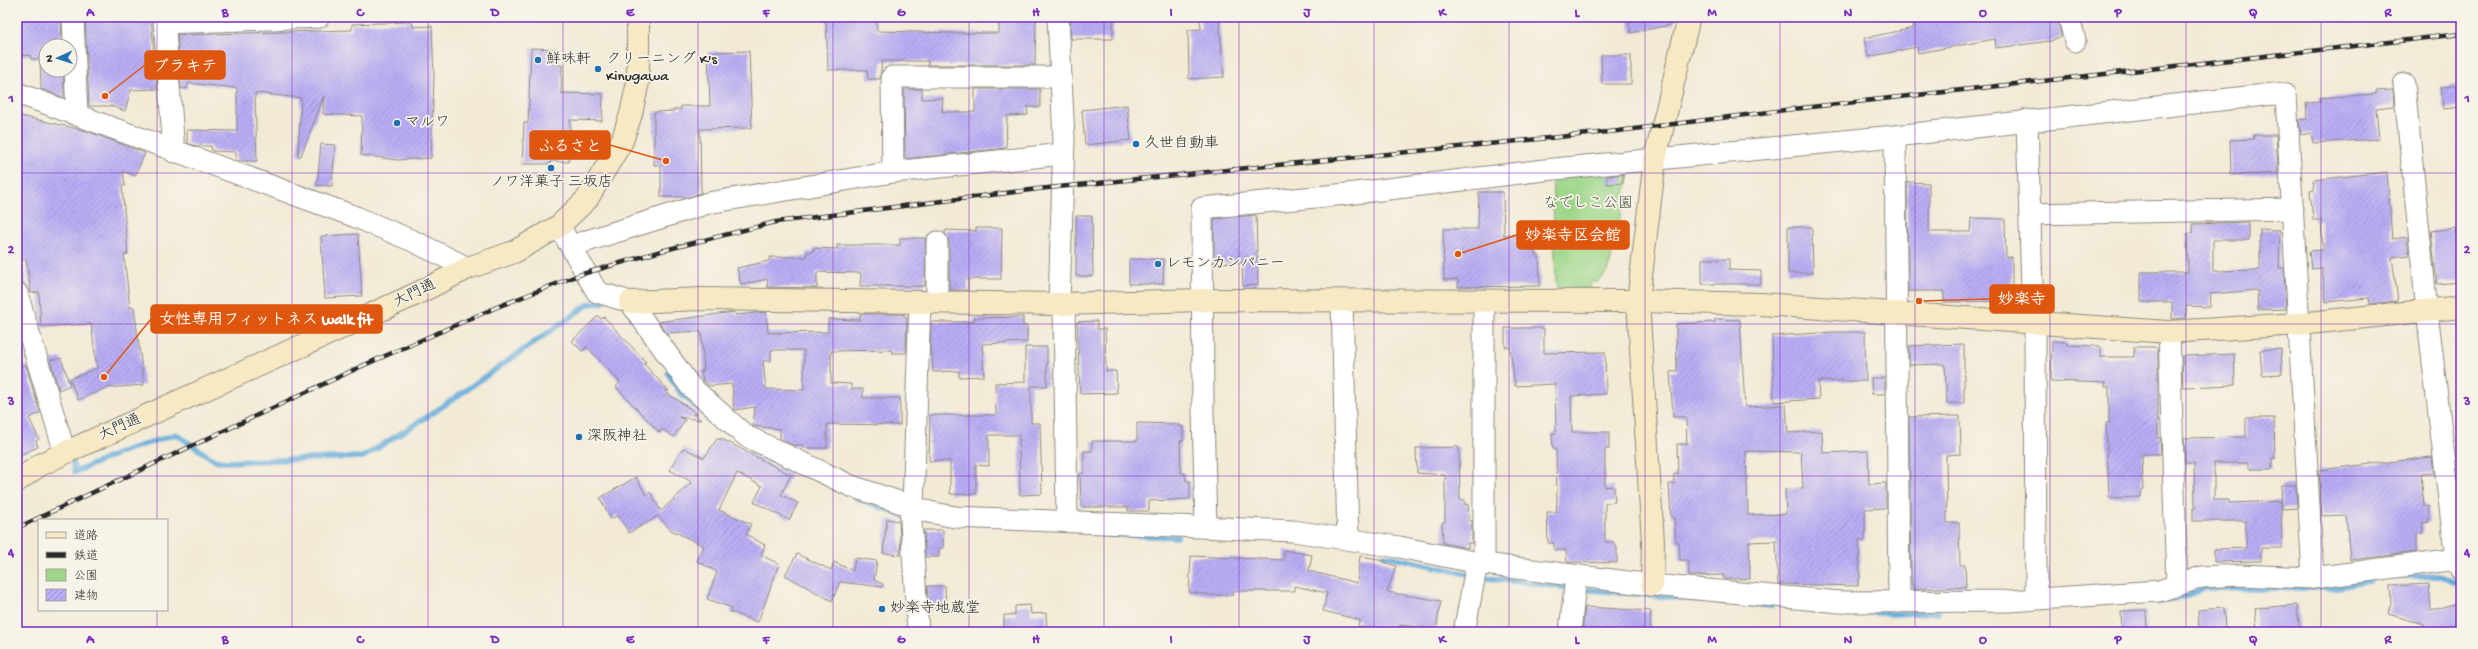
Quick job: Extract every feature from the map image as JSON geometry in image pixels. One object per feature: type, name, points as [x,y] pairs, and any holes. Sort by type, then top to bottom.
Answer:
[{"type":"street","points":[[73,17],[77,115]]},
{"type":"street","points":[[174,152],[164,20],[319,17]]},
{"type":"street","name":"大門通","points":[[17,481],[40,465],[407,298],[468,268],[514,252],[560,226],[587,199],[622,141],[638,82],[638,17]]},
{"type":"street","points":[[1058,17],[1063,154],[1062,304],[1067,521]]},
{"type":"street","points":[[1652,585],[1653,542],[1638,301],[1655,159],[1689,17]]},
{"type":"street","points":[[2069,17],[2075,41]]},
{"type":"street","points":[[893,172],[892,77],[1061,78]]},
{"type":"street","points":[[630,302],[690,386],[746,436],[851,486],[911,506],[955,517],[1293,530],[1481,563],[1576,576],[1652,585],[1832,601],[1899,602],[2036,598],[2159,591],[2202,577],[2240,575],[2313,578],[2458,565],[2427,311],[2404,84]]},
{"type":"street","points":[[17,93],[356,218],[413,241],[468,268]]},
{"type":"street","points":[[1206,527],[1203,411],[1204,300],[1202,208],[1346,194],[1536,171],[1895,136],[2027,120],[2274,94],[2286,95],[2313,578]]},
{"type":"street","points":[[2027,120],[2034,323],[2036,598]]},
{"type":"street","points":[[1895,136],[1899,602]]},
{"type":"street","points":[[571,246],[708,203],[893,172],[1063,154]]},
{"type":"street","points":[[2030,214],[2293,209]]},
{"type":"street","points":[[560,226],[597,292],[630,302],[701,299],[1062,304],[1204,300],[1638,301],[1761,304],[2169,332],[2300,324],[2461,307]]},
{"type":"street","points":[[918,632],[911,506],[929,302],[937,242]]},
{"type":"street","points":[[17,293],[72,450]]},
{"type":"street","points":[[1342,300],[1348,539]]},
{"type":"street","points":[[1464,632],[1481,563],[1484,300]]},
{"type":"street","points":[[2169,332],[2176,586]]},
{"type":"street","points":[[1570,632],[1576,576]]},
{"type":"green space","name":"なでしこ公園","points":[[1623,165],[1630,173],[1608,272],[1597,282],[1590,282],[1590,289],[1560,290],[1556,285],[1552,172]]},
{"type":"building","points":[[17,17],[61,17],[62,38],[38,38],[38,59],[31,59],[30,55],[21,56],[20,37],[17,37]]},
{"type":"building","points":[[85,17],[151,17],[157,89],[131,90],[125,111],[111,106],[89,106]]},
{"type":"building","points":[[826,17],[876,17],[877,31],[999,33],[999,17],[1036,17],[1035,65],[928,65],[928,61],[882,61],[880,79],[868,79],[867,70],[828,70]]},
{"type":"building","points":[[1070,17],[1113,17],[1113,39],[1071,39]]},
{"type":"building","points":[[1628,17],[1673,17],[1674,24],[1631,33]]},
{"type":"building","points":[[1911,17],[2057,17],[2061,36],[2051,41],[1996,48],[1995,39],[1918,53],[1917,47],[1868,57],[1864,38],[1914,28]]},
{"type":"building","points":[[1219,18],[1224,77],[1189,79],[1188,30],[1201,29],[1200,19]]},
{"type":"building","points":[[412,22],[413,27],[432,26],[434,77],[431,158],[397,160],[361,155],[362,116],[323,114],[324,96],[301,156],[298,156],[301,98],[255,93],[257,161],[239,161],[236,160],[236,152],[212,151],[211,146],[196,146],[187,143],[187,130],[237,131],[237,88],[188,83],[187,89],[181,88],[177,35],[352,30],[352,24]]},
{"type":"building","points":[[531,48],[557,49],[556,65],[562,65],[561,93],[603,94],[602,121],[570,120],[569,162],[551,161],[550,164],[522,164],[524,123],[528,123]]},
{"type":"building","points":[[749,51],[752,128],[700,129],[701,193],[689,197],[661,197],[661,165],[654,165],[654,112],[674,111],[674,109],[681,109],[681,106],[710,106],[708,52]]},
{"type":"building","points":[[1601,55],[1631,55],[1631,84],[1602,84]]},
{"type":"building","points":[[41,78],[63,78],[64,98],[41,89]]},
{"type":"building","points":[[2461,85],[2461,107],[2443,109],[2441,87]]},
{"type":"building","points":[[904,89],[922,89],[922,99],[943,98],[942,112],[975,112],[975,89],[1040,89],[1040,107],[1027,107],[1028,115],[1007,116],[1006,148],[905,159]]},
{"type":"building","points":[[2393,90],[2394,106],[2376,108],[2379,139],[2313,143],[2311,133],[2301,135],[2299,120],[2307,119],[2306,103],[2320,102],[2319,98],[2376,94],[2376,91]]},
{"type":"building","points":[[1127,105],[1131,140],[1085,145],[1082,110]]},
{"type":"building","points":[[17,115],[87,131],[145,153],[135,176],[123,171],[125,186],[122,186],[128,254],[124,255],[130,308],[134,307],[144,385],[106,388],[78,400],[70,379],[97,368],[91,324],[41,327],[39,292],[31,293],[26,259],[20,260],[17,238]]},
{"type":"building","points":[[2253,135],[2276,135],[2278,173],[2231,175],[2230,140],[2254,139]]},
{"type":"building","points":[[321,144],[335,145],[332,186],[317,185]]},
{"type":"building","points":[[2387,172],[2392,239],[2407,237],[2409,255],[2392,257],[2398,301],[2370,304],[2369,298],[2326,302],[2322,268],[2311,269],[2309,251],[2323,250],[2321,220],[2313,220],[2310,191],[2314,190],[2313,180]]},
{"type":"building","points":[[1623,174],[1623,183],[1607,184],[1607,176]]},
{"type":"building","points":[[1907,182],[1929,183],[1929,232],[1970,232],[1971,218],[2005,219],[2006,257],[2012,257],[2012,301],[1944,302],[1944,291],[1908,291]]},
{"type":"building","points":[[1479,192],[1503,192],[1504,235],[1524,234],[1524,241],[1535,241],[1535,255],[1539,255],[1540,286],[1458,287],[1458,279],[1444,280],[1443,229],[1478,229]]},
{"type":"building","points":[[1256,215],[1258,285],[1243,286],[1242,262],[1214,263],[1214,219]]},
{"type":"building","points":[[1076,216],[1092,216],[1093,276],[1076,276]]},
{"type":"building","points":[[2249,222],[2249,240],[2213,240],[2213,271],[2260,270],[2260,229],[2280,230],[2279,268],[2284,268],[2286,309],[2258,310],[2257,290],[2211,294],[2210,307],[2186,306],[2186,318],[2172,319],[2172,302],[2141,302],[2141,272],[2188,272],[2187,234],[2193,233],[2193,224]]},
{"type":"building","points":[[1788,227],[1812,227],[1813,273],[1788,273]]},
{"type":"building","points":[[976,228],[1002,228],[1001,279],[968,279],[968,290],[949,290],[949,242],[945,233],[946,230],[976,231]]},
{"type":"building","points":[[2455,228],[2458,252],[2461,252],[2461,282],[2437,284],[2431,231]]},
{"type":"building","points":[[358,234],[362,296],[325,298],[321,236]]},
{"type":"building","points":[[900,238],[926,238],[925,286],[860,286],[861,273],[817,272],[817,288],[767,287],[768,279],[741,284],[737,268],[769,261],[770,257],[806,257],[807,252],[813,252],[813,248],[837,249],[837,245],[900,245]]},
{"type":"building","points":[[1129,259],[1164,259],[1163,284],[1129,284]]},
{"type":"building","points":[[1702,259],[1729,259],[1729,270],[1761,271],[1761,284],[1702,284]]},
{"type":"building","points":[[734,312],[736,315],[766,312],[768,333],[828,332],[828,319],[860,320],[860,314],[904,314],[904,316],[907,317],[906,353],[892,353],[892,350],[831,351],[831,383],[851,384],[851,389],[863,389],[863,398],[900,398],[900,425],[827,424],[827,448],[803,448],[803,445],[792,445],[780,439],[780,429],[753,426],[755,407],[734,410],[732,384],[709,386],[703,381],[701,371],[704,370],[701,331],[667,333],[659,322]],"holes":[[[771,350],[804,350],[804,390],[766,389],[763,361],[771,361]]]},
{"type":"building","points":[[598,316],[601,319],[604,317],[646,362],[644,364],[669,391],[664,391],[698,414],[693,414],[701,420],[679,417],[685,420],[674,437],[662,429],[660,433],[616,387],[620,382],[587,347],[582,351],[572,341]]},
{"type":"building","points":[[1023,317],[1023,326],[1027,326],[1027,342],[982,344],[984,376],[959,377],[959,371],[933,372],[932,353],[930,353],[931,322],[974,322],[974,318]]},
{"type":"building","points":[[1715,319],[1740,320],[1745,407],[1786,405],[1788,433],[1822,431],[1823,453],[1868,451],[1869,484],[1886,483],[1886,508],[1865,509],[1865,540],[1859,540],[1860,579],[1858,580],[1858,586],[1778,584],[1776,541],[1749,542],[1750,579],[1724,579],[1724,575],[1689,576],[1688,560],[1680,560],[1679,542],[1676,542],[1674,517],[1671,517],[1669,484],[1674,484],[1674,474],[1678,474],[1677,444],[1687,444],[1686,417],[1673,417],[1670,372],[1677,371],[1676,324],[1715,322]],"holes":[[[1746,451],[1801,452],[1803,488],[1785,489],[1786,514],[1748,515]]]},
{"type":"building","points":[[1097,321],[1097,329],[1105,329],[1106,371],[1116,371],[1117,393],[1080,394],[1077,322]]},
{"type":"building","points":[[1505,328],[1544,328],[1544,353],[1605,352],[1606,394],[1571,396],[1572,432],[1609,432],[1609,449],[1605,449],[1605,487],[1614,486],[1615,502],[1605,503],[1605,542],[1614,542],[1614,546],[1617,546],[1617,563],[1567,562],[1566,550],[1554,550],[1554,543],[1548,543],[1547,512],[1556,512],[1557,502],[1556,449],[1553,449],[1552,433],[1556,433],[1555,384],[1515,386],[1510,347],[1505,347]]},
{"type":"building","points":[[1834,332],[1865,332],[1866,381],[1818,381],[1819,399],[1774,402],[1772,336]]},
{"type":"building","points":[[2052,341],[2067,342],[2067,345],[2100,346],[2100,357],[2134,357],[2134,347],[2155,347],[2158,350],[2158,438],[2160,438],[2161,454],[2142,454],[2143,490],[2141,490],[2141,497],[2109,498],[2106,423],[2109,423],[2109,387],[2105,387],[2106,383],[2051,381]]},
{"type":"building","points":[[1964,344],[1964,403],[1947,403],[1945,364],[1909,365],[1909,346]]},
{"type":"building","points":[[1025,347],[1047,347],[1047,386],[1031,386],[1031,423],[1040,423],[1042,494],[1020,495],[1019,435],[989,435],[989,466],[976,465],[976,494],[950,494],[950,461],[929,461],[930,415],[996,415],[995,383],[1025,382]]},
{"type":"building","points":[[2281,349],[2282,374],[2262,375],[2260,350]]},
{"type":"building","points":[[2234,354],[2235,385],[2183,387],[2182,356]]},
{"type":"building","points":[[61,358],[70,385],[59,390],[50,360]]},
{"type":"building","points":[[26,365],[40,413],[29,418],[39,439],[36,441],[38,447],[22,454],[17,443],[17,366]]},
{"type":"building","points":[[1871,378],[1885,378],[1885,394],[1872,394]]},
{"type":"building","points":[[1960,416],[1961,454],[1946,455],[1947,523],[1959,523],[1960,565],[1965,565],[1966,587],[1913,589],[1911,579],[1909,417]]},
{"type":"building","points":[[2246,418],[2274,418],[2275,458],[2272,458],[2272,469],[2248,469],[2248,463],[2214,463],[2214,500],[2229,500],[2229,503],[2281,501],[2282,548],[2261,548],[2261,561],[2214,562],[2214,549],[2246,548],[2246,521],[2193,521],[2193,508],[2195,508],[2194,463],[2185,463],[2184,438],[2246,437]]},
{"type":"building","points":[[1137,423],[1179,424],[1178,426],[1183,426],[1183,441],[1180,441],[1181,473],[1185,473],[1186,481],[1190,481],[1190,499],[1149,501],[1149,511],[1128,511],[1128,507],[1081,507],[1080,474],[1084,473],[1084,451],[1092,451],[1092,441],[1137,441]]},
{"type":"building","points":[[717,439],[722,439],[791,475],[781,495],[798,503],[789,520],[754,502],[762,486],[737,473],[719,510],[751,524],[746,534],[765,545],[761,555],[779,564],[758,622],[730,612],[732,608],[707,599],[717,572],[697,561],[704,546],[671,530],[658,516],[629,533],[618,515],[611,519],[600,498],[636,477],[646,495],[650,492],[661,511],[692,482],[670,470],[678,455],[684,448],[704,458]]},
{"type":"building","points":[[1459,447],[1460,500],[1465,500],[1465,505],[1468,504],[1469,521],[1472,521],[1472,543],[1468,543],[1468,548],[1443,543],[1442,522],[1445,522],[1445,475],[1417,473],[1416,448]]},
{"type":"building","points":[[2432,457],[2434,473],[2421,474],[2424,506],[2428,506],[2429,522],[2422,523],[2423,533],[2416,534],[2416,552],[2350,560],[2346,515],[2322,516],[2319,470]]},
{"type":"building","points":[[2281,485],[2296,485],[2297,508],[2282,509]]},
{"type":"building","points":[[887,519],[899,521],[901,555],[883,553]]},
{"type":"building","points":[[924,530],[943,530],[943,548],[939,548],[939,557],[925,557]]},
{"type":"building","points":[[1284,550],[1312,555],[1309,571],[1357,583],[1360,556],[1373,558],[1396,566],[1387,592],[1441,601],[1436,629],[1400,625],[1398,632],[1375,632],[1358,626],[1360,620],[1323,611],[1327,593],[1294,586],[1294,591],[1233,591],[1233,595],[1210,595],[1189,592],[1191,556],[1284,560]]},
{"type":"building","points":[[797,554],[831,570],[834,562],[853,571],[855,558],[877,561],[874,580],[883,584],[882,587],[840,582],[832,601],[785,575]]},
{"type":"building","points":[[2429,584],[2431,610],[2461,602],[2461,632],[2425,632],[2423,624],[2388,614],[2391,604],[2390,586]]},
{"type":"building","points":[[927,586],[945,586],[946,609],[929,609]]},
{"type":"building","points":[[1030,605],[1031,614],[1046,613],[1047,632],[1004,632],[1004,615],[1015,615],[1015,606]]},
{"type":"building","points":[[2297,605],[2300,632],[2257,632],[2255,608]]},
{"type":"building","points":[[1585,607],[1651,611],[1650,632],[1582,632]]},
{"type":"building","points":[[2224,608],[2225,632],[2199,632],[2198,610]]},
{"type":"building","points":[[2146,610],[2147,632],[2122,632],[2121,611]]},
{"type":"waterway","points":[[17,259],[25,292]]},
{"type":"waterway","points":[[71,456],[75,472],[124,451],[176,434],[214,460],[225,462],[363,457],[433,413],[589,304],[604,302]]},
{"type":"waterway","points":[[668,373],[681,394],[715,423]]},
{"type":"waterway","points":[[856,498],[906,517]]},
{"type":"waterway","points":[[1104,534],[1177,537]]},
{"type":"waterway","points":[[1384,555],[1481,577],[1570,588]]},
{"type":"waterway","points":[[2394,577],[2439,575],[2461,586]]},
{"type":"waterway","points":[[2158,601],[2174,600],[2206,588],[2332,588],[2370,581]]},
{"type":"waterway","points":[[1579,589],[1772,606]]},
{"type":"waterway","points":[[1862,612],[1892,614],[1937,612]]},
{"type":"railway","points":[[17,528],[362,366],[497,307],[579,275],[661,251],[776,222],[1038,189],[1618,131],[1793,109],[2461,34]]},
{"type":"place","name":"鮮味軒","points":[[538,60]]},
{"type":"place","name":"クリーニング K's Kinugawa","points":[[598,69]]},
{"type":"place","name":"ブラキテ","points":[[105,96]]},
{"type":"place","name":"マルワ","points":[[397,123]]},
{"type":"place","name":"久世自動車","points":[[1136,144]]},
{"type":"place","name":"ふるさと","points":[[666,161]]},
{"type":"place","name":"ノワ洋菓子 三坂店","points":[[551,168]]},
{"type":"place","name":"妙楽寺区会館","points":[[1458,254]]},
{"type":"place","name":"レモンカンパニー","points":[[1158,264]]},
{"type":"place","name":"妙楽寺","points":[[1919,301]]},
{"type":"place","name":"女性専用フィットネス walk fit","points":[[104,377]]},
{"type":"place","name":"深阪神社","points":[[579,437]]},
{"type":"place","name":"妙楽寺地蔵堂","points":[[882,609]]}]
